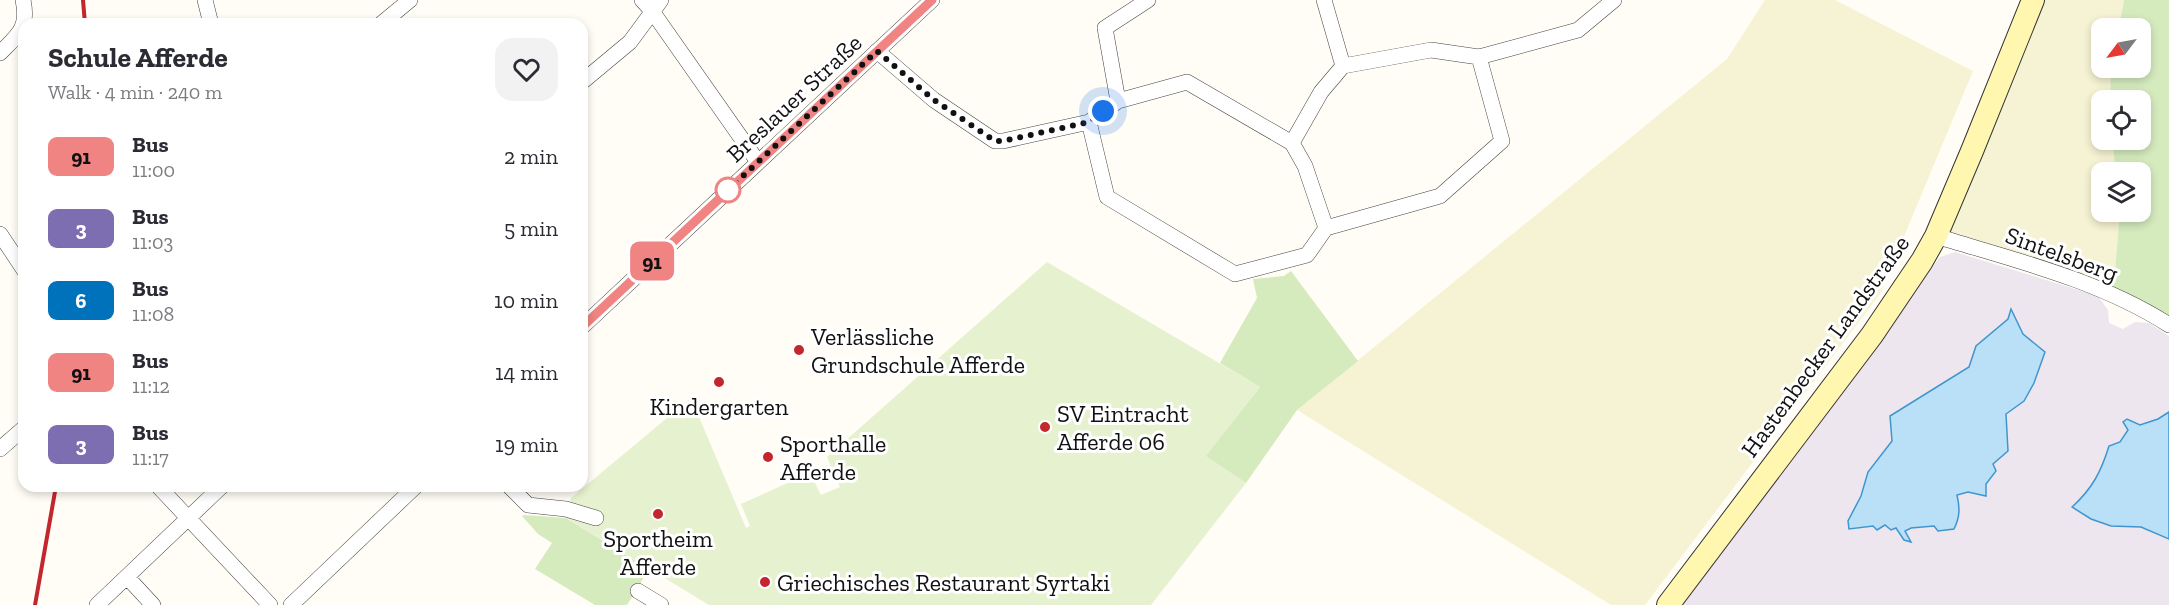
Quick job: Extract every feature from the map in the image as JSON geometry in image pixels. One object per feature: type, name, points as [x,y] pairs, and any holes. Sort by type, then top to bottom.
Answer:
[{"type":"main road","name":"Hastenbecker Landstraße","points":[[1668,605],[1872,335],[1936,236],[2033,0]]},
{"type":"street","points":[[23,0],[26,11],[25,18]]},
{"type":"street","points":[[205,0],[210,18]]},
{"type":"street","points":[[388,18],[410,0]]},
{"type":"street","name":"Breslauer Straße","points":[[588,321],[932,0]]},
{"type":"street","points":[[1118,101],[1105,28],[1148,0]]},
{"type":"street","points":[[1324,0],[1343,66]]},
{"type":"street","points":[[1292,143],[1321,92],[1343,66],[1431,50],[1479,57],[1578,30],[1614,0]]},
{"type":"street","points":[[588,77],[630,42],[652,4],[758,162]]},
{"type":"street","points":[[0,53],[18,35]]},
{"type":"street","points":[[877,51],[934,100],[995,141],[1089,122],[1118,101],[1187,82],[1292,143],[1305,166],[1326,228]]},
{"type":"street","points":[[1089,122],[1107,196],[1235,274],[1307,255],[1326,228],[1440,196],[1502,141],[1479,57]]},
{"type":"street","points":[[0,234],[18,261]]},
{"type":"street","name":"Sintelsberg","points":[[1936,236],[2069,278],[2113,295],[2169,326]]},
{"type":"street","points":[[0,449],[18,433]]},
{"type":"street","points":[[163,492],[270,605]]},
{"type":"street","points":[[97,605],[216,492]]},
{"type":"street","points":[[291,605],[410,492]]},
{"type":"street","points":[[515,492],[528,505],[566,509],[596,519]]},
{"type":"street","points":[[127,577],[153,605]]},
{"type":"street","points":[[638,591],[661,605]]},
{"type":"shaded area","points":[[1765,0],[1835,0],[1973,71],[1880,294],[1645,605],[1611,605],[1297,410],[1727,59]]},
{"type":"shaded area","points":[[2033,0],[2124,0],[2121,18],[2091,18],[2091,78],[2111,78],[2110,90],[2091,90],[2091,150],[2113,150],[2115,162],[2091,162],[2091,222],[2119,222],[2113,295],[1936,236]]},
{"type":"shaded area","points":[[1955,252],[2098,296],[2108,310],[2109,323],[2123,329],[2135,322],[2149,323],[2169,336],[2169,605],[1682,605],[1940,257]]},
{"type":"green space","points":[[2124,0],[2169,0],[2169,325],[2113,295],[2119,222],[2151,222],[2151,162],[2115,162],[2113,150],[2151,150],[2151,90],[2110,90],[2111,78],[2151,78],[2151,18],[2121,18]]},
{"type":"green space","name":"SV Eintracht Afferde 06","points":[[1047,262],[1260,387],[1206,456],[1246,483],[1151,605],[709,605],[566,518],[571,498],[578,492],[588,492],[588,484],[691,398],[746,528],[750,526],[741,504],[810,473],[821,495],[840,487],[827,457]]},
{"type":"green space","points":[[1291,271],[1358,361],[1297,410],[1246,483],[1205,456],[1260,387],[1220,363],[1257,298],[1253,279],[1284,276]]},
{"type":"green space","points":[[522,516],[566,518],[649,569],[627,605],[595,605],[535,569],[552,543],[538,534]]},
{"type":"water","points":[[2011,309],[2023,334],[2045,352],[2034,383],[2024,401],[2006,414],[2008,451],[1993,464],[1996,471],[1986,484],[1986,496],[1968,492],[1957,495],[1959,512],[1954,529],[1938,531],[1934,526],[1911,528],[1905,531],[1911,542],[1904,540],[1896,528],[1891,530],[1885,525],[1877,530],[1873,526],[1849,529],[1848,521],[1861,496],[1868,472],[1892,441],[1890,416],[1969,367],[1976,346],[2008,319]]},
{"type":"water","points":[[2169,412],[2169,539],[2141,527],[2111,526],[2091,519],[2072,507],[2095,480],[2109,446],[2120,442],[2128,430],[2123,422],[2127,419],[2140,425],[2158,419]]},
{"type":"railway","points":[[83,0],[84,18]]},
{"type":"railway","points":[[35,605],[55,492]]},
{"type":"bus line","name":"91","points":[[588,321],[932,0]]},
{"type":"place","name":"Verlässliche Grundschule Afferde","points":[[799,350]]},
{"type":"place","name":"Kindergarten","points":[[719,382]]},
{"type":"place","name":"SV Eintracht Afferde 06","points":[[1045,427]]},
{"type":"place","name":"Sporthalle Afferde","points":[[768,457]]},
{"type":"place","name":"Sportheim Afferde","points":[[658,514]]},
{"type":"place","name":"Griechisches Restaurant Syrtaki","points":[[765,582]]},
{"type":"route","points":[[728,190],[877,51],[934,100],[995,141],[1089,122],[1103,111]]}]
